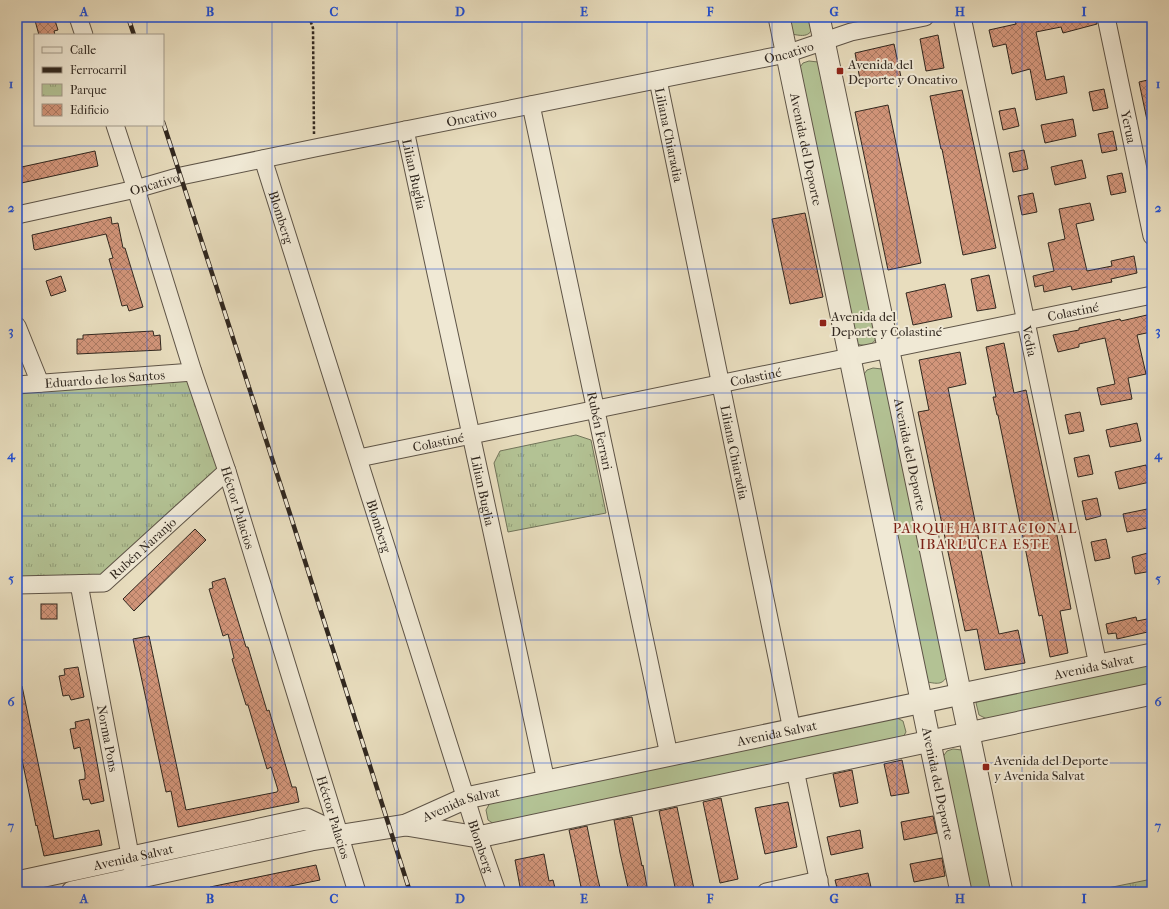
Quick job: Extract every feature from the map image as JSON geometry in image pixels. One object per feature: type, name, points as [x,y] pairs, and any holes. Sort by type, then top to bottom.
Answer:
[{"type":"street","points":[[78,17],[84,34]]},
{"type":"street","name":"Avenida del Deporte","points":[[779,17],[961,892]]},
{"type":"street","name":"Avenida del Deporte","points":[[819,17],[1002,892]]},
{"type":"street","name":"Oncativo","points":[[17,215],[136,189],[180,176],[786,54],[851,32],[925,17]]},
{"type":"street","name":"Vedia","points":[[962,17],[1098,665]]},
{"type":"street","name":"Yerua","points":[[1106,17],[1152,236]]},
{"type":"street","name":"Liliana Chiaradia","points":[[658,80],[792,730]]},
{"type":"street","name":"Rubén Ferrari","points":[[530,105],[669,755]]},
{"type":"street","name":"Héctor Palacios","points":[[115,126],[193,372],[227,471],[357,892]]},
{"type":"street","name":"Lilian Buglia","points":[[405,130],[546,781]]},
{"type":"street","name":"Blomberg","points":[[264,159],[478,837],[497,892]]},
{"type":"street","name":"Colastiné","points":[[359,458],[1152,295]]},
{"type":"street","points":[[17,326],[40,383]]},
{"type":"street","name":"Eduardo de los Santos","points":[[17,385],[193,372]]},
{"type":"street","name":"Rubén Naranjo","points":[[17,586],[104,583],[227,471]]},
{"type":"street","name":"Norma Pons","points":[[79,584],[135,885]]},
{"type":"street","name":"Avenida Salvat","points":[[72,892],[135,885],[311,840],[406,825],[466,798],[1152,654]]},
{"type":"street","name":"Avenida Salvat","points":[[406,825],[478,837],[1152,694]]},
{"type":"street","points":[[766,892],[820,886],[795,770]]},
{"type":"street","name":"Avenida Salvat","points":[[17,882],[306,819],[340,835]]},
{"type":"path","points":[[309,17],[313,28],[315,148]]},
{"type":"green space","points":[[784,17],[814,17],[813,27],[806,35],[792,34]]},
{"type":"green space","points":[[809,61],[818,62],[878,336],[869,345],[856,344],[798,70],[803,63]]},
{"type":"green space","points":[[873,368],[882,369],[949,674],[940,683],[927,682],[862,377],[867,370]]},
{"type":"green space","points":[[193,372],[227,471],[104,583],[17,585],[17,385]]},
{"type":"green space","points":[[576,435],[591,440],[606,513],[508,532],[494,463],[500,451]]},
{"type":"green space","points":[[1152,661],[1152,688],[989,720],[979,715],[976,703],[984,696]]},
{"type":"green space","points":[[893,716],[903,721],[906,732],[902,739],[497,826],[488,820],[486,810],[491,801]]},
{"type":"green space","points":[[953,749],[962,750],[998,892],[968,892],[942,758],[947,751]]},
{"type":"green space","points":[[1152,879],[1152,892],[1088,892]]},
{"type":"building","points":[[34,17],[54,17],[58,30],[54,31],[55,34],[39,34]]},
{"type":"building","points":[[1031,17],[1096,17],[1097,24],[1063,33],[1061,27],[1036,32],[1046,80],[1064,76],[1067,93],[1036,100],[1030,69],[1012,74],[1006,44],[993,47],[989,30],[1016,24],[1015,21]]},
{"type":"building","points":[[938,35],[944,68],[926,71],[920,39]]},
{"type":"building","points":[[894,44],[901,77],[861,85],[855,53]]},
{"type":"building","points":[[1152,79],[1152,120],[1147,120],[1139,82]]},
{"type":"building","points":[[1104,89],[1108,108],[1093,111],[1089,92]]},
{"type":"building","points":[[962,90],[996,248],[963,255],[930,96]]},
{"type":"building","points":[[888,105],[921,263],[888,270],[855,112]]},
{"type":"building","points":[[1015,108],[1019,126],[1003,130],[999,111]]},
{"type":"building","points":[[1073,119],[1076,136],[1045,143],[1041,125]]},
{"type":"building","points":[[1113,131],[1117,150],[1102,153],[1098,134]]},
{"type":"building","points":[[1024,150],[1028,169],[1013,172],[1009,153]]},
{"type":"building","points":[[95,151],[98,166],[17,184],[17,168]]},
{"type":"building","points":[[1082,160],[1086,178],[1055,185],[1051,167]]},
{"type":"building","points":[[1122,173],[1126,192],[1111,195],[1107,176]]},
{"type":"building","points":[[1033,193],[1037,212],[1022,215],[1018,196]]},
{"type":"building","points":[[1090,203],[1094,220],[1076,224],[1087,271],[1112,266],[1111,261],[1134,256],[1137,273],[1111,279],[1112,282],[1072,290],[1071,286],[1044,292],[1043,285],[1035,287],[1033,276],[1054,271],[1048,243],[1065,239],[1059,209]]},
{"type":"building","points":[[805,213],[823,297],[790,304],[772,219]]},
{"type":"building","points":[[111,217],[112,224],[118,223],[123,248],[125,248],[143,307],[129,311],[127,305],[122,306],[109,259],[113,258],[106,234],[34,249],[32,235]]},
{"type":"building","points":[[989,275],[996,308],[977,311],[971,279]]},
{"type":"building","points":[[61,276],[66,291],[51,296],[46,281]]},
{"type":"building","points":[[945,284],[952,317],[913,325],[906,293]]},
{"type":"building","points":[[1147,315],[1151,332],[1137,335],[1146,374],[1128,378],[1132,399],[1101,405],[1097,388],[1115,384],[1105,338],[1079,344],[1079,347],[1058,352],[1053,335],[1120,319],[1121,321]]},
{"type":"building","points":[[153,331],[154,336],[160,335],[161,350],[77,354],[77,339],[83,339],[83,335]]},
{"type":"building","points":[[1004,343],[1014,393],[1026,390],[1056,530],[1071,609],[1060,611],[1068,653],[1050,657],[1042,615],[1039,616],[993,397],[996,397],[986,347]]},
{"type":"building","points":[[960,352],[966,384],[948,388],[987,580],[999,634],[1018,630],[1025,663],[985,670],[977,629],[965,631],[918,412],[929,410],[919,360]]},
{"type":"building","points":[[1080,412],[1084,431],[1069,434],[1065,415]]},
{"type":"building","points":[[1137,423],[1141,441],[1110,447],[1106,430]]},
{"type":"building","points":[[1089,455],[1093,474],[1078,477],[1074,458]]},
{"type":"building","points":[[1146,465],[1150,482],[1119,489],[1115,472]]},
{"type":"building","points":[[1097,498],[1101,516],[1086,520],[1082,501]]},
{"type":"building","points":[[1152,508],[1152,527],[1127,532],[1123,514]]},
{"type":"building","points":[[195,529],[206,540],[134,611],[123,599]]},
{"type":"building","points":[[1106,539],[1110,558],[1095,561],[1091,542]]},
{"type":"building","points":[[1152,552],[1152,571],[1135,574],[1132,557]]},
{"type":"building","points":[[225,578],[267,711],[269,710],[292,787],[296,787],[299,802],[178,827],[171,791],[166,792],[133,639],[149,636],[186,810],[277,792],[278,790],[271,767],[267,769],[248,705],[246,705],[232,659],[234,658],[228,634],[223,636],[209,589],[213,588],[212,582]]},
{"type":"building","points":[[41,604],[57,604],[57,619],[41,619]]},
{"type":"building","points":[[1136,617],[1137,621],[1152,618],[1152,631],[1117,639],[1116,633],[1108,634],[1106,624]]},
{"type":"building","points":[[78,667],[84,697],[71,700],[69,695],[63,696],[59,676],[65,675],[64,669]]},
{"type":"building","points":[[22,686],[54,839],[99,830],[102,845],[44,856],[37,825],[36,826],[17,736],[17,687]]},
{"type":"building","points":[[89,719],[104,801],[91,804],[89,799],[83,800],[79,780],[85,779],[85,773],[80,747],[74,749],[70,729],[76,728],[75,722]]},
{"type":"building","points":[[902,760],[909,793],[891,796],[884,764]]},
{"type":"building","points":[[852,770],[858,803],[840,807],[833,774]]},
{"type":"building","points":[[721,798],[738,879],[720,883],[703,802]]},
{"type":"building","points":[[788,802],[797,847],[765,854],[755,808]]},
{"type":"building","points":[[677,807],[694,889],[679,892],[676,892],[659,811]]},
{"type":"building","points":[[933,816],[937,833],[904,840],[901,822]]},
{"type":"building","points":[[632,817],[648,892],[629,892],[620,853],[614,820]]},
{"type":"building","points":[[587,826],[601,892],[582,892],[569,830]]},
{"type":"building","points":[[860,830],[863,848],[831,855],[827,837]]},
{"type":"building","points":[[544,854],[549,881],[553,880],[556,892],[521,892],[515,860]]},
{"type":"building","points":[[942,858],[945,876],[914,882],[910,864]]},
{"type":"building","points":[[316,865],[320,880],[261,892],[210,892],[210,887]]},
{"type":"building","points":[[868,873],[872,892],[838,892],[835,880]]},
{"type":"railway","points":[[128,17],[134,34]]},
{"type":"railway","points":[[164,125],[410,892]]},
{"type":"place","name":"Avenida del Deporte y Oncativo","points":[[840,71]]},
{"type":"place","name":"Avenida del Deporte y Colastiné","points":[[823,323]]},
{"type":"place","name":"Avenida del Deporte y Avenida Salvat","points":[[986,767]]},
{"type":"district","name":"PARQUE HABITACIONAL IBARLUCEA ESTE","points":[[985,536]]}]
